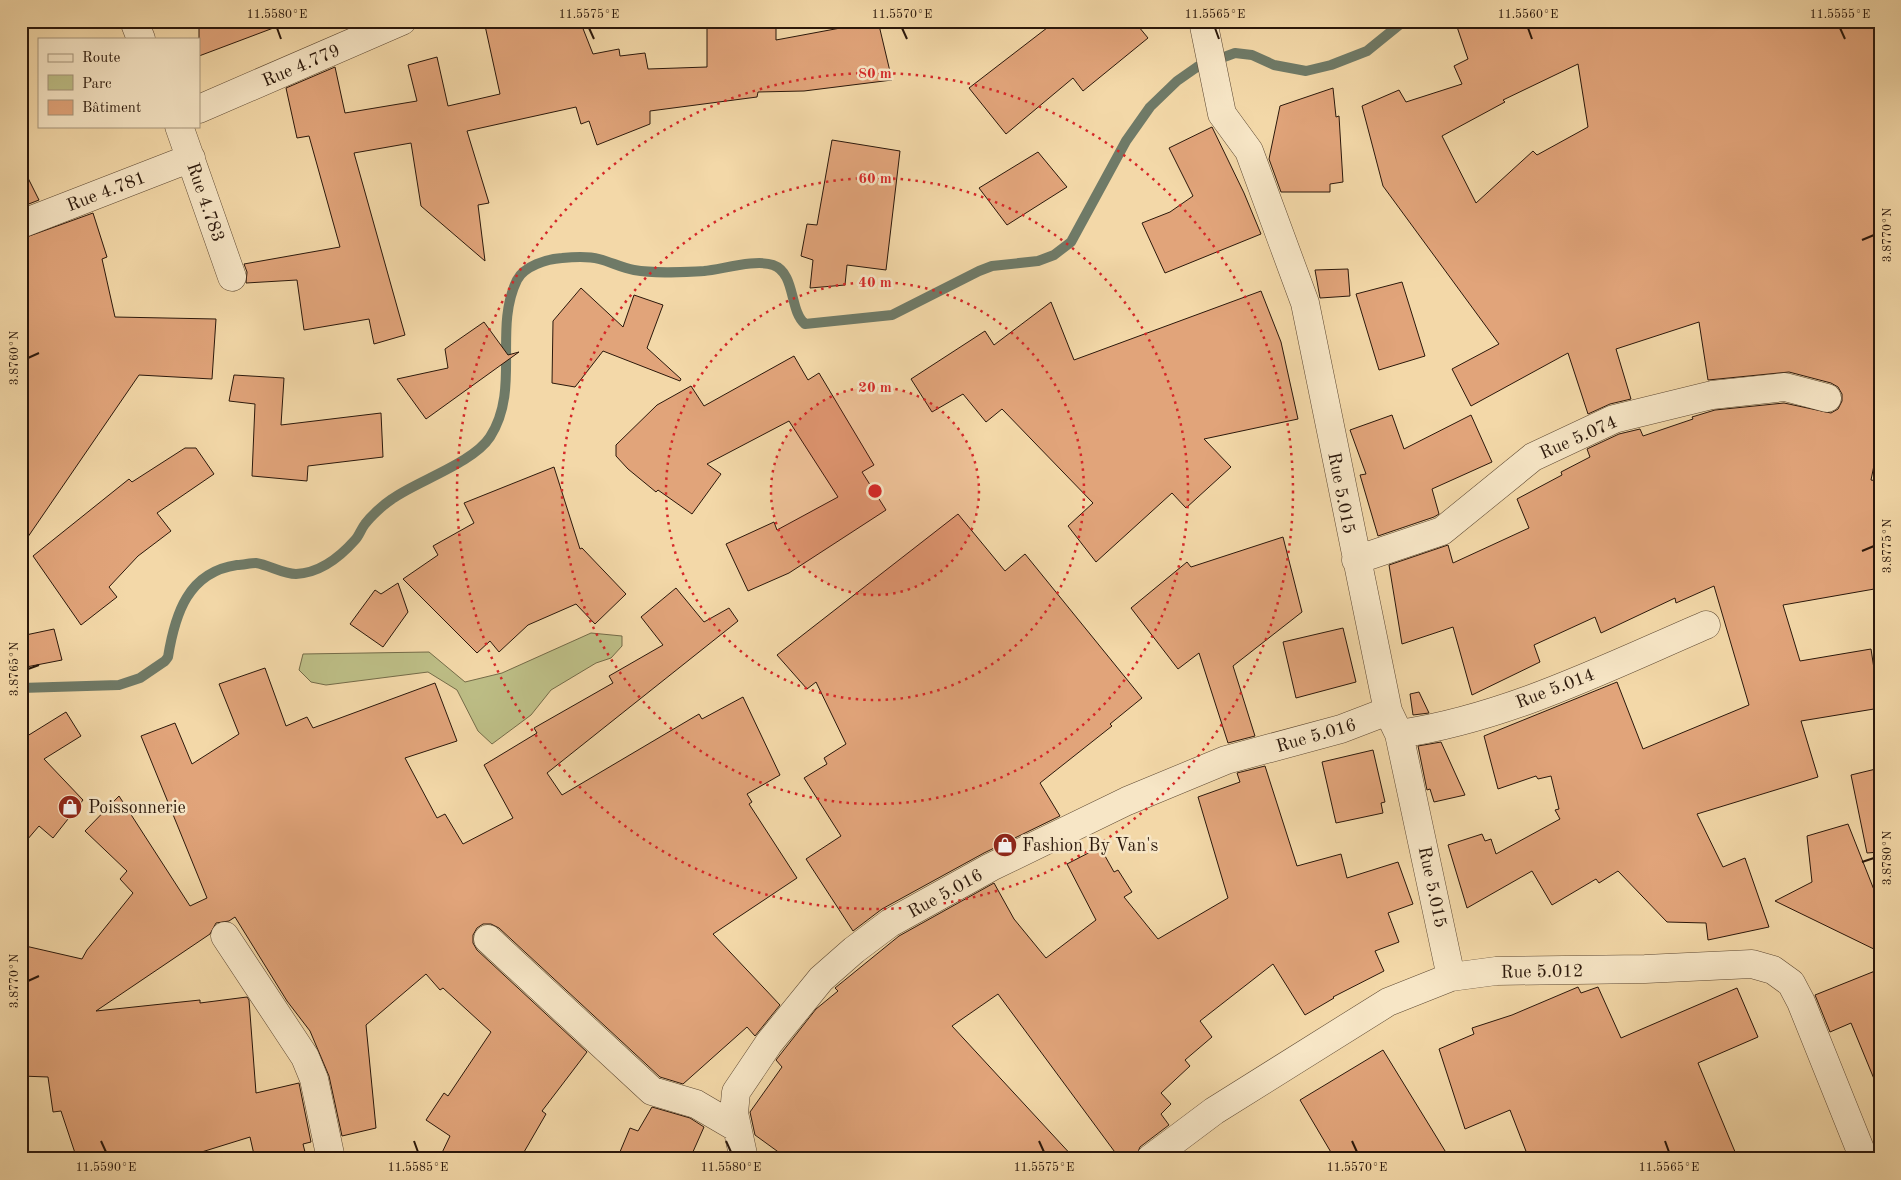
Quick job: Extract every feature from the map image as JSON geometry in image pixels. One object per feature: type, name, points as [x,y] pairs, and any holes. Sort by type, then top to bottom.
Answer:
[{"type":"street","points":[[134,21],[141,38]]},
{"type":"street","name":"Rue 4.779","points":[[200,109],[402,21]]},
{"type":"street","name":"Rue 5.015","points":[[1203,21],[1222,114],[1248,151],[1305,303],[1356,560],[1451,977]]},
{"type":"street","name":"Rue 4.783","points":[[180,128],[232,277]]},
{"type":"street","name":"Rue 4.781","points":[[21,224],[190,158]]},
{"type":"street","name":"Rue 5.074","points":[[1356,560],[1442,531],[1533,456],[1614,419],[1712,395],[1785,387],[1827,398]]},
{"type":"street","name":"Rue 5.014","points":[[1394,722],[1440,728],[1540,697],[1706,625]]},
{"type":"street","name":"Rue 5.016","points":[[744,1159],[734,1112],[736,1092],[769,1043],[821,979],[854,950],[890,923],[991,867],[1127,801],[1226,760],[1341,729],[1394,722]]},
{"type":"street","points":[[224,936],[305,1057],[314,1079],[332,1159]]},
{"type":"street","points":[[488,938],[652,1091],[696,1104],[738,1128]]},
{"type":"street","name":"Rue 5.012","points":[[1150,1159],[1214,1110],[1388,1002],[1451,977],[1496,971],[1645,970],[1752,964],[1773,970],[1790,983],[1801,1002],[1864,1159]]},
{"type":"green space","points":[[591,633],[622,636],[622,646],[611,658],[596,663],[551,690],[531,715],[492,744],[478,731],[457,690],[428,672],[326,685],[311,682],[299,670],[303,654],[429,652],[465,682],[502,673]]},
{"type":"building","points":[[199,21],[283,21],[284,24],[200,56]]},
{"type":"building","points":[[484,21],[580,21],[593,54],[619,49],[620,56],[645,53],[648,69],[707,67],[707,21],[776,21],[776,40],[878,21],[892,80],[804,91],[758,92],[757,97],[650,111],[650,124],[597,145],[589,121],[581,124],[576,107],[467,131],[489,203],[478,205],[485,261],[421,206],[411,143],[354,153],[405,335],[374,344],[369,319],[304,330],[297,280],[246,283],[247,272],[244,264],[340,247],[309,136],[297,138],[286,88],[335,67],[345,113],[417,101],[408,65],[437,57],[448,106],[500,94]]},
{"type":"building","points":[[1056,21],[1134,21],[1148,38],[1083,91],[1073,78],[1006,134],[969,88]]},
{"type":"building","points":[[1455,21],[1880,21],[1880,436],[1871,480],[1878,481],[1876,553],[1880,588],[1783,605],[1800,661],[1871,649],[1880,708],[1801,721],[1818,777],[1697,814],[1723,867],[1745,858],[1769,927],[1708,940],[1706,923],[1667,922],[1618,871],[1599,883],[1596,879],[1552,905],[1532,871],[1467,908],[1448,845],[1482,834],[1485,841],[1491,839],[1496,854],[1560,819],[1555,810],[1559,809],[1551,776],[1538,779],[1536,776],[1498,789],[1484,736],[1617,682],[1643,749],[1749,705],[1714,586],[1676,603],[1675,598],[1601,633],[1595,617],[1534,645],[1540,662],[1472,695],[1453,627],[1402,644],[1389,565],[1448,545],[1453,563],[1529,528],[1517,499],[1562,475],[1561,472],[1590,457],[1587,449],[1619,434],[1640,429],[1643,436],[1715,410],[1784,403],[1831,413],[1838,409],[1842,401],[1842,394],[1838,387],[1831,383],[1789,372],[1708,380],[1699,322],[1616,349],[1631,399],[1610,404],[1588,414],[1568,353],[1471,406],[1452,369],[1499,344],[1383,186],[1362,106],[1399,90],[1406,102],[1462,84],[1454,66],[1468,59]],"holes":[[[1578,64],[1588,127],[1537,155],[1533,151],[1476,203],[1442,136],[1505,102],[1503,100]]]},
{"type":"building","points":[[1333,88],[1336,117],[1339,116],[1343,182],[1330,184],[1330,192],[1281,192],[1269,159],[1280,106]]},
{"type":"building","points":[[1212,127],[1244,193],[1261,234],[1165,273],[1142,223],[1170,212],[1193,196],[1169,148]]},
{"type":"building","points":[[832,140],[900,151],[886,270],[847,265],[845,285],[810,288],[813,260],[801,256],[807,224],[817,225]]},
{"type":"building","points":[[1038,152],[1067,187],[1007,225],[979,188]]},
{"type":"building","points":[[21,164],[39,200],[21,207]]},
{"type":"building","points":[[93,213],[107,257],[102,259],[115,317],[216,319],[212,379],[139,375],[21,547],[21,239]]},
{"type":"building","points":[[1348,269],[1350,296],[1320,298],[1315,270]]},
{"type":"building","points":[[1402,282],[1425,356],[1379,370],[1356,294]]},
{"type":"building","points":[[581,288],[623,327],[634,295],[663,305],[647,348],[681,379],[680,381],[603,351],[575,387],[552,383],[553,321]]},
{"type":"building","points":[[1261,291],[1281,342],[1298,419],[1204,439],[1231,467],[1186,508],[1172,493],[1096,562],[1068,526],[1093,503],[1002,409],[986,422],[963,394],[932,412],[911,379],[985,331],[994,345],[1051,302],[1074,360]]},
{"type":"building","points":[[484,322],[508,355],[519,352],[426,419],[397,379],[448,368],[445,349]]},
{"type":"building","points":[[794,356],[808,380],[819,373],[874,465],[862,472],[886,510],[789,573],[748,591],[726,544],[774,522],[777,530],[838,497],[789,421],[707,464],[721,474],[692,514],[658,490],[656,492],[628,469],[616,456],[616,445],[657,405],[691,386],[704,406]]},
{"type":"building","points":[[234,375],[284,378],[281,425],[381,413],[383,457],[308,466],[307,481],[252,476],[255,404],[229,401]]},
{"type":"building","points":[[1392,415],[1404,449],[1471,415],[1492,462],[1432,489],[1439,514],[1378,536],[1360,475],[1366,474],[1350,430]]},
{"type":"building","points":[[185,448],[196,448],[214,474],[157,513],[171,531],[138,556],[109,587],[117,597],[81,625],[33,556],[129,479],[132,482]]},
{"type":"building","points":[[554,467],[580,549],[582,548],[626,594],[595,624],[576,604],[528,625],[499,652],[490,641],[477,653],[403,579],[438,555],[433,546],[474,523],[464,503]]},
{"type":"building","points":[[958,514],[1005,571],[1025,554],[1142,698],[1110,724],[1112,726],[1040,783],[1060,816],[984,853],[882,909],[853,931],[806,859],[841,836],[804,778],[827,764],[824,758],[846,744],[816,682],[807,689],[777,655]]},
{"type":"building","points":[[1283,537],[1302,612],[1233,666],[1255,736],[1228,743],[1199,653],[1178,669],[1131,608],[1187,562],[1191,567]]},
{"type":"building","points":[[398,583],[408,612],[383,647],[350,624],[375,590],[381,594]]},
{"type":"building","points":[[676,588],[704,622],[729,608],[738,621],[547,773],[562,795],[699,714],[702,719],[743,697],[780,775],[747,794],[752,802],[749,804],[797,878],[713,934],[780,1005],[755,1036],[747,1027],[683,1084],[660,1077],[499,928],[491,924],[483,924],[477,928],[473,935],[473,943],[477,950],[587,1052],[542,1111],[546,1114],[520,1159],[439,1159],[450,1136],[426,1120],[444,1093],[448,1096],[491,1032],[443,988],[440,990],[426,974],[366,1025],[376,1128],[342,1136],[329,1076],[310,1031],[287,1001],[235,917],[229,921],[216,923],[210,934],[96,1011],[200,1000],[200,1003],[247,997],[249,1000],[256,1093],[299,1083],[311,1142],[303,1144],[305,1152],[277,1159],[255,1159],[250,1137],[179,1159],[77,1159],[61,1111],[53,1112],[48,1077],[21,1076],[21,945],[82,959],[87,950],[133,893],[120,879],[127,871],[85,831],[119,796],[190,906],[207,898],[141,736],[175,723],[192,764],[239,734],[219,684],[265,668],[286,726],[307,717],[313,728],[435,683],[457,741],[405,758],[437,818],[445,814],[463,844],[513,818],[484,765],[537,733],[534,728],[613,683],[609,676],[663,645],[641,617]]},
{"type":"building","points":[[1343,628],[1356,682],[1296,698],[1283,642]]},
{"type":"building","points":[[54,629],[62,660],[21,668],[21,636]]},
{"type":"building","points":[[1419,692],[1429,713],[1413,715],[1410,694]]},
{"type":"building","points":[[66,712],[81,736],[44,759],[83,800],[53,838],[39,826],[21,847],[21,735],[24,738]]},
{"type":"building","points":[[1441,742],[1465,795],[1434,802],[1430,789],[1427,790],[1418,746]]},
{"type":"building","points":[[1373,750],[1385,802],[1381,803],[1383,813],[1336,823],[1322,762]]},
{"type":"building","points":[[1265,766],[1297,866],[1341,854],[1347,878],[1398,862],[1413,904],[1388,913],[1399,942],[1375,951],[1384,971],[1333,997],[1305,1015],[1273,964],[1200,1021],[1212,1037],[1185,1060],[1190,1066],[1161,1093],[1171,1104],[1161,1114],[1169,1125],[1140,1147],[1135,1159],[1120,1159],[998,994],[952,1026],[1075,1159],[788,1159],[755,1135],[750,1112],[782,1067],[776,1060],[816,1009],[838,991],[835,988],[899,936],[994,883],[1014,919],[1046,958],[1096,920],[1067,864],[1100,847],[1114,872],[1118,870],[1132,892],[1124,897],[1158,939],[1228,898],[1198,797],[1240,782],[1237,773]]},
{"type":"building","points":[[1880,768],[1880,852],[1867,853],[1851,775]]},
{"type":"building","points":[[1848,824],[1880,905],[1880,952],[1775,901],[1812,882],[1807,836]]},
{"type":"building","points":[[1880,969],[1879,1091],[1851,1023],[1830,1032],[1815,995]]},
{"type":"building","points":[[1578,987],[1581,993],[1598,987],[1621,1038],[1737,988],[1758,1037],[1698,1063],[1738,1159],[1529,1159],[1510,1110],[1465,1129],[1439,1049],[1474,1034],[1472,1028],[1512,1015]]},
{"type":"building","points":[[1383,1050],[1450,1159],[1335,1159],[1300,1100]]},
{"type":"building","points":[[652,1107],[690,1118],[704,1127],[692,1154],[703,1159],[617,1159],[630,1128],[638,1131]]},
{"type":"waterway","points":[[21,688],[119,685],[140,678],[168,657],[180,611],[195,586],[207,576],[220,569],[254,563],[286,573],[296,574],[313,571],[336,558],[356,538],[377,511],[389,501],[458,463],[482,446],[490,437],[499,418],[504,399],[507,318],[510,299],[520,275],[536,264],[556,259],[585,257],[599,259],[634,270],[669,272],[704,271],[766,263],[780,269],[785,276],[796,310],[805,324],[892,315],[979,271],[992,266],[1038,261],[1054,255],[1071,242],[1126,141],[1150,107],[1177,81],[1197,67],[1235,53],[1252,55],[1274,65],[1306,71],[1331,65],[1367,51],[1404,21]]},
{"type":"place","name":"Poissonnerie","points":[[70,807]]},
{"type":"place","name":"Fashion By Van's","points":[[1005,845]]}]
